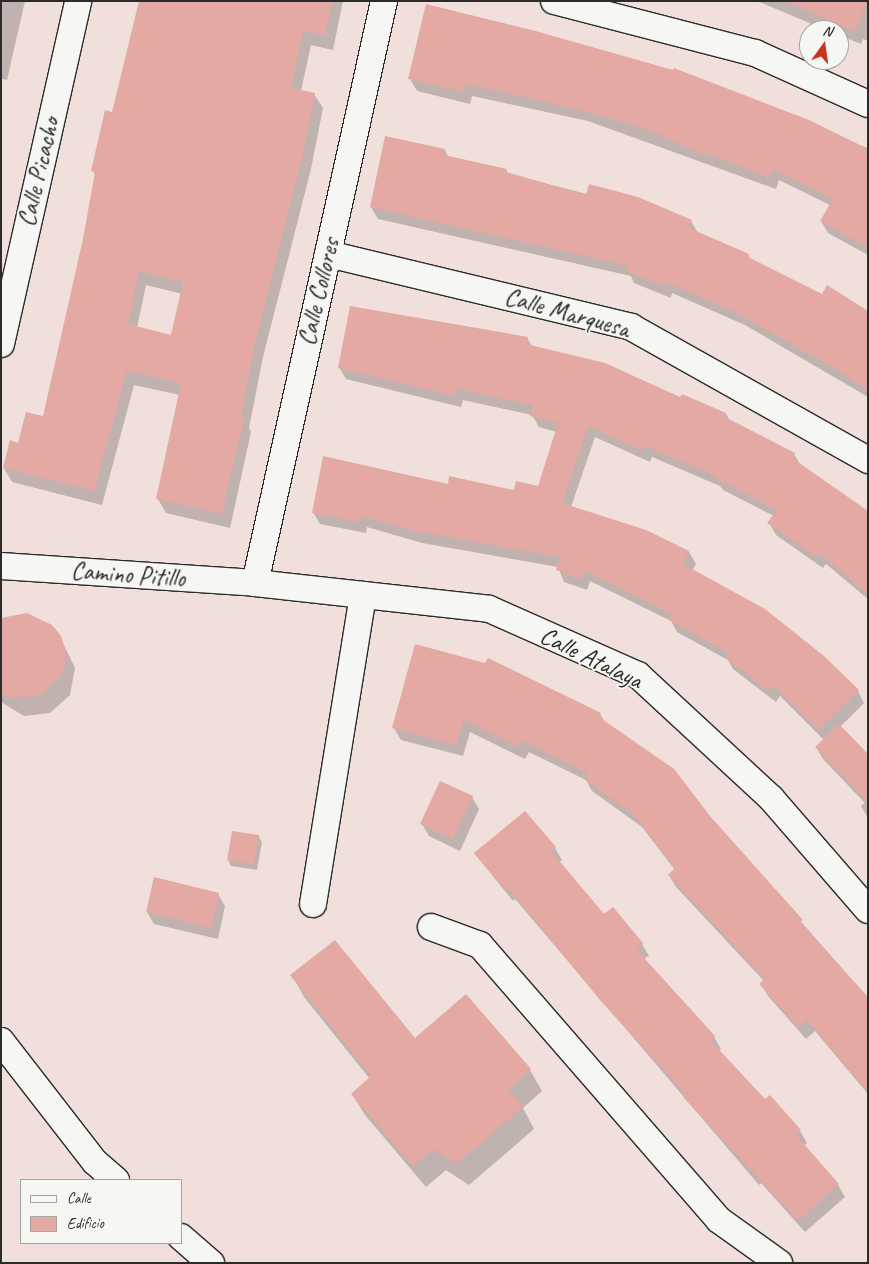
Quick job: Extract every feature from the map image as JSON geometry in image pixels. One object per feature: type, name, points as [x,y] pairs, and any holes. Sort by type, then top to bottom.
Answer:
[{"type":"street","name":"Calle Picacho","points":[[1,344],[78,1]]},
{"type":"street","name":"Calle Collores","points":[[255,583],[384,1]]},
{"type":"street","points":[[554,1],[755,53],[868,104]]},
{"type":"street","name":"Calle Marquesa","points":[[328,254],[632,327],[868,460]]},
{"type":"street","name":"Camino Pitillo","points":[[1,566],[255,583]]},
{"type":"street","name":"Calle Atalaya","points":[[255,583],[489,609],[638,675],[771,798],[868,910]]},
{"type":"street","points":[[313,904],[364,595]]},
{"type":"street","points":[[431,927],[480,945],[719,1220],[779,1263]]},
{"type":"street","points":[[1,1041],[95,1162],[115,1179]]},
{"type":"street","points":[[182,1238],[210,1263]]},
{"type":"building","points":[[139,1],[332,1],[325,36],[303,31],[291,88],[315,93],[303,154],[255,342],[241,416],[244,417],[222,514],[156,499],[181,383],[126,371],[95,491],[3,468],[10,440],[18,443],[26,412],[43,416],[83,239],[95,172],[91,171],[105,110],[112,112]],"holes":[[[139,271],[183,282],[171,335],[128,324]]]},
{"type":"building","points":[[785,1],[868,1],[854,32],[849,30],[849,20],[827,20]]},
{"type":"building","points":[[426,4],[539,32],[673,70],[674,68],[809,120],[868,149],[868,248],[820,221],[833,199],[773,169],[769,178],[706,153],[705,156],[649,130],[580,110],[466,84],[464,92],[408,79]]},
{"type":"building","points":[[385,136],[445,149],[444,155],[507,169],[506,172],[586,195],[589,184],[638,197],[692,220],[689,228],[749,254],[748,257],[822,294],[827,285],[868,311],[868,391],[834,368],[737,313],[666,282],[664,287],[626,271],[628,266],[370,207]]},
{"type":"building","points":[[350,306],[528,337],[526,344],[605,363],[680,397],[682,394],[726,413],[725,417],[795,453],[792,458],[868,511],[868,594],[819,553],[816,557],[767,523],[777,510],[715,478],[716,476],[645,446],[643,451],[588,426],[562,503],[646,530],[689,551],[683,564],[765,609],[824,656],[859,690],[818,730],[773,685],[768,691],[725,657],[728,653],[669,620],[672,614],[584,570],[581,579],[556,570],[560,557],[414,531],[361,516],[360,522],[312,513],[323,456],[448,484],[449,476],[514,490],[516,481],[538,486],[558,423],[530,416],[533,405],[456,389],[455,396],[338,368]]},
{"type":"building","points":[[27,613],[52,625],[61,636],[65,649],[65,664],[60,677],[40,695],[12,698],[1,694],[1,618]]},
{"type":"building","points":[[415,644],[485,663],[488,658],[601,713],[599,717],[674,769],[710,816],[803,920],[800,922],[868,997],[868,1092],[807,1020],[798,1027],[759,984],[765,979],[668,875],[675,868],[634,815],[584,779],[588,773],[522,741],[518,747],[464,720],[456,745],[392,728]]},
{"type":"building","points":[[839,724],[868,754],[868,802],[815,747]]},
{"type":"building","points":[[440,781],[473,796],[453,839],[420,824]]},
{"type":"building","points":[[525,811],[556,847],[551,851],[604,914],[613,907],[643,943],[636,949],[715,1036],[711,1041],[765,1099],[770,1095],[801,1130],[796,1135],[839,1184],[798,1221],[683,1097],[685,1094],[600,1000],[508,888],[505,890],[474,853]]},
{"type":"building","points":[[232,831],[259,835],[254,864],[227,860]]},
{"type":"building","points":[[154,877],[219,893],[211,928],[146,912]]},
{"type":"building","points":[[335,940],[415,1038],[466,994],[531,1069],[508,1089],[523,1107],[456,1164],[434,1149],[413,1166],[351,1094],[371,1076],[290,975]]}]
